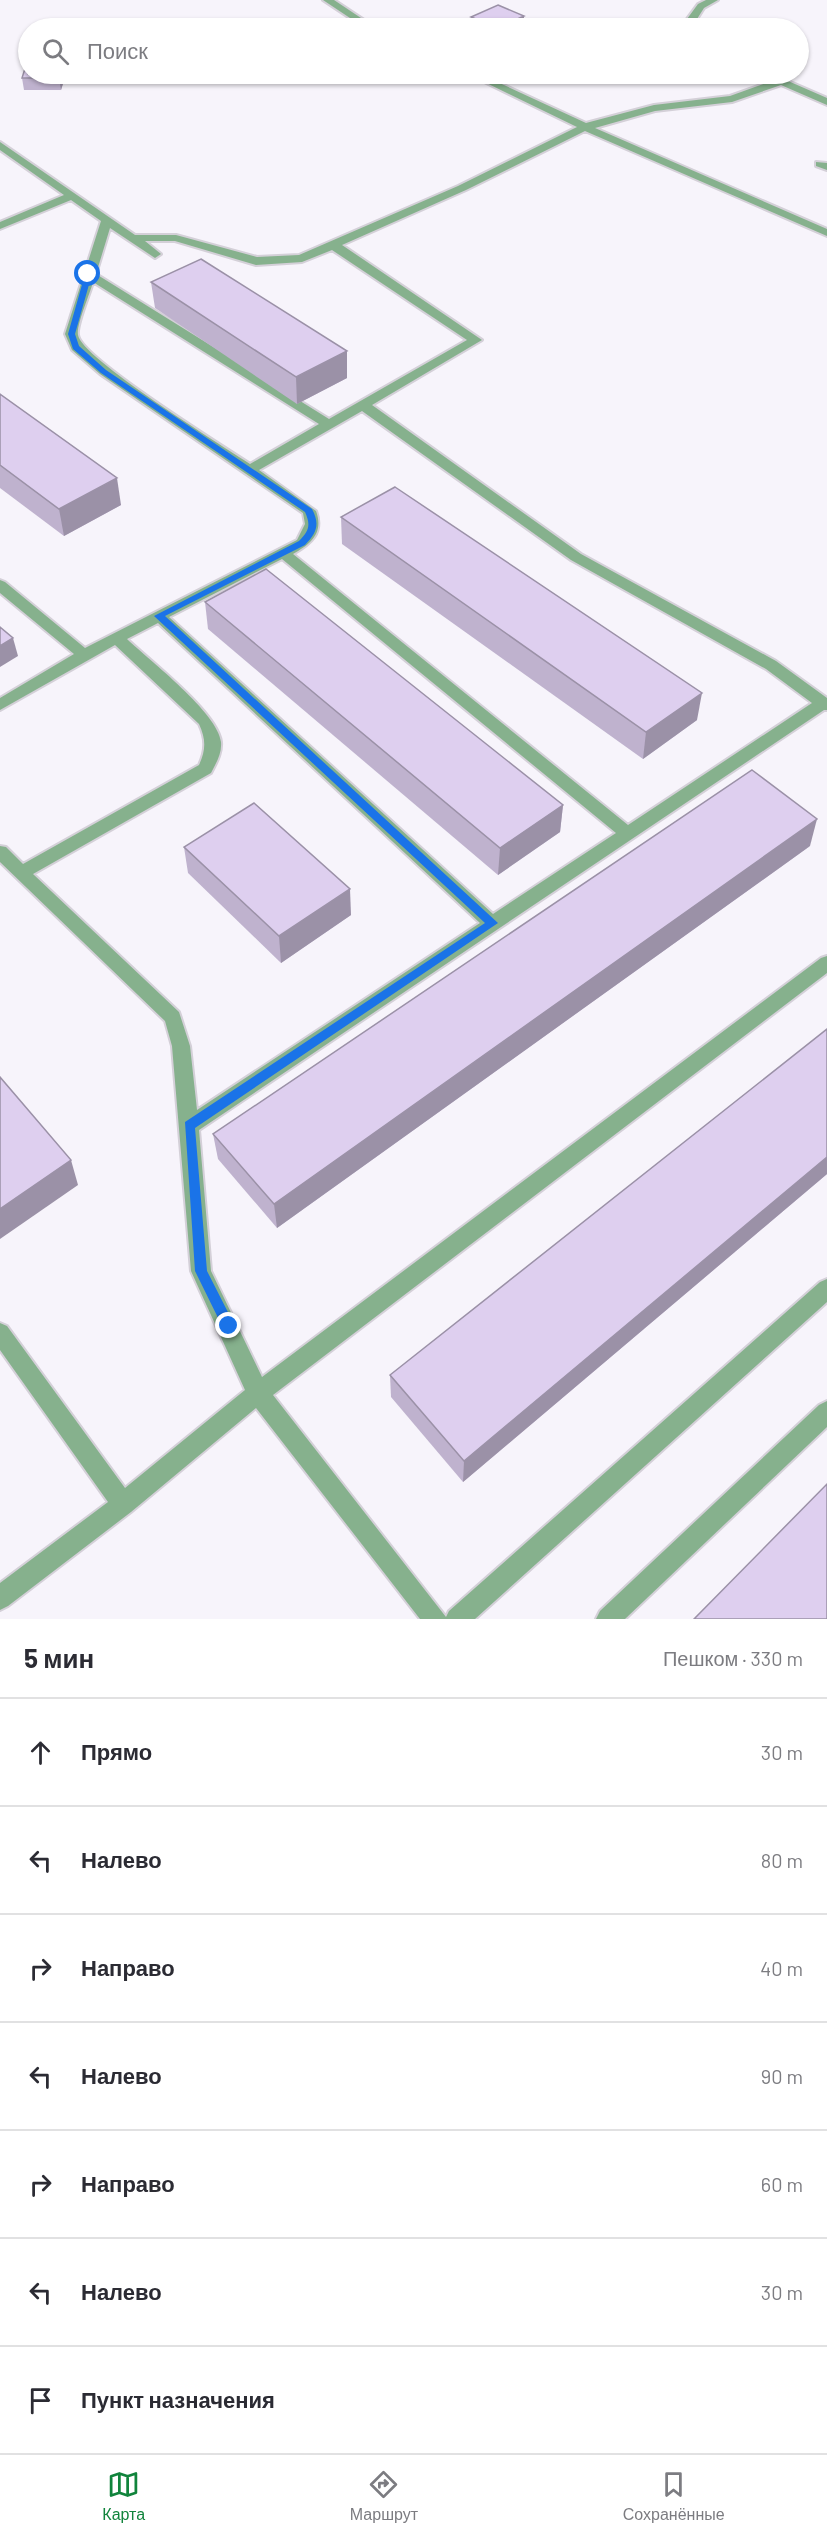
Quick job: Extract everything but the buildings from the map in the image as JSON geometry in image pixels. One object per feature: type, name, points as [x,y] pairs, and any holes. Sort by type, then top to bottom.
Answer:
[{"type":"lane","points":[[328,0],[356,18]]},
{"type":"lane","points":[[693,18],[701,6],[713,0]]},
{"type":"lane","points":[[494,84],[585,127],[827,233]]},
{"type":"lane","points":[[135,238],[176,238],[256,261],[286,261],[302,258],[462,188],[585,127],[654,108],[732,99],[774,84]]},
{"type":"lane","points":[[785,84],[827,102]]},
{"type":"lane","points":[[0,145],[155,254]]},
{"type":"lane","points":[[0,226],[71,196]]},
{"type":"lane","points":[[0,705],[84,655],[302,543],[311,534],[314,521],[309,511],[251,469],[104,371],[76,347],[71,334],[88,274],[107,220]]},
{"type":"lane","points":[[251,469],[476,340],[333,245]]},
{"type":"lane","points":[[88,274],[329,425]]},
{"type":"lane","points":[[189,1126],[627,833],[825,704],[771,665],[576,557],[364,406]]},
{"type":"lane","points":[[283,553],[627,833]]},
{"type":"lane","points":[[0,585],[84,655]]},
{"type":"lane","points":[[159,616],[492,923]]},
{"type":"lane","points":[[22,872],[205,769],[214,755],[213,736],[205,721],[116,638]]},
{"type":"lane","points":[[0,852],[173,1017],[181,1047],[201,1271],[258,1392],[435,1619]]},
{"type":"lane","points":[[0,1597],[123,1504],[258,1392],[827,963]]},
{"type":"lane","points":[[457,1619],[827,1289]]},
{"type":"lane","points":[[0,1333],[123,1504]]},
{"type":"lane","points":[[608,1619],[827,1412]]},
{"type":"route","points":[[88,274],[71,334],[76,347],[85,357],[251,469],[309,511],[314,521],[311,534],[302,543],[159,616],[492,923],[189,1126],[201,1271],[229,1326]]}]
